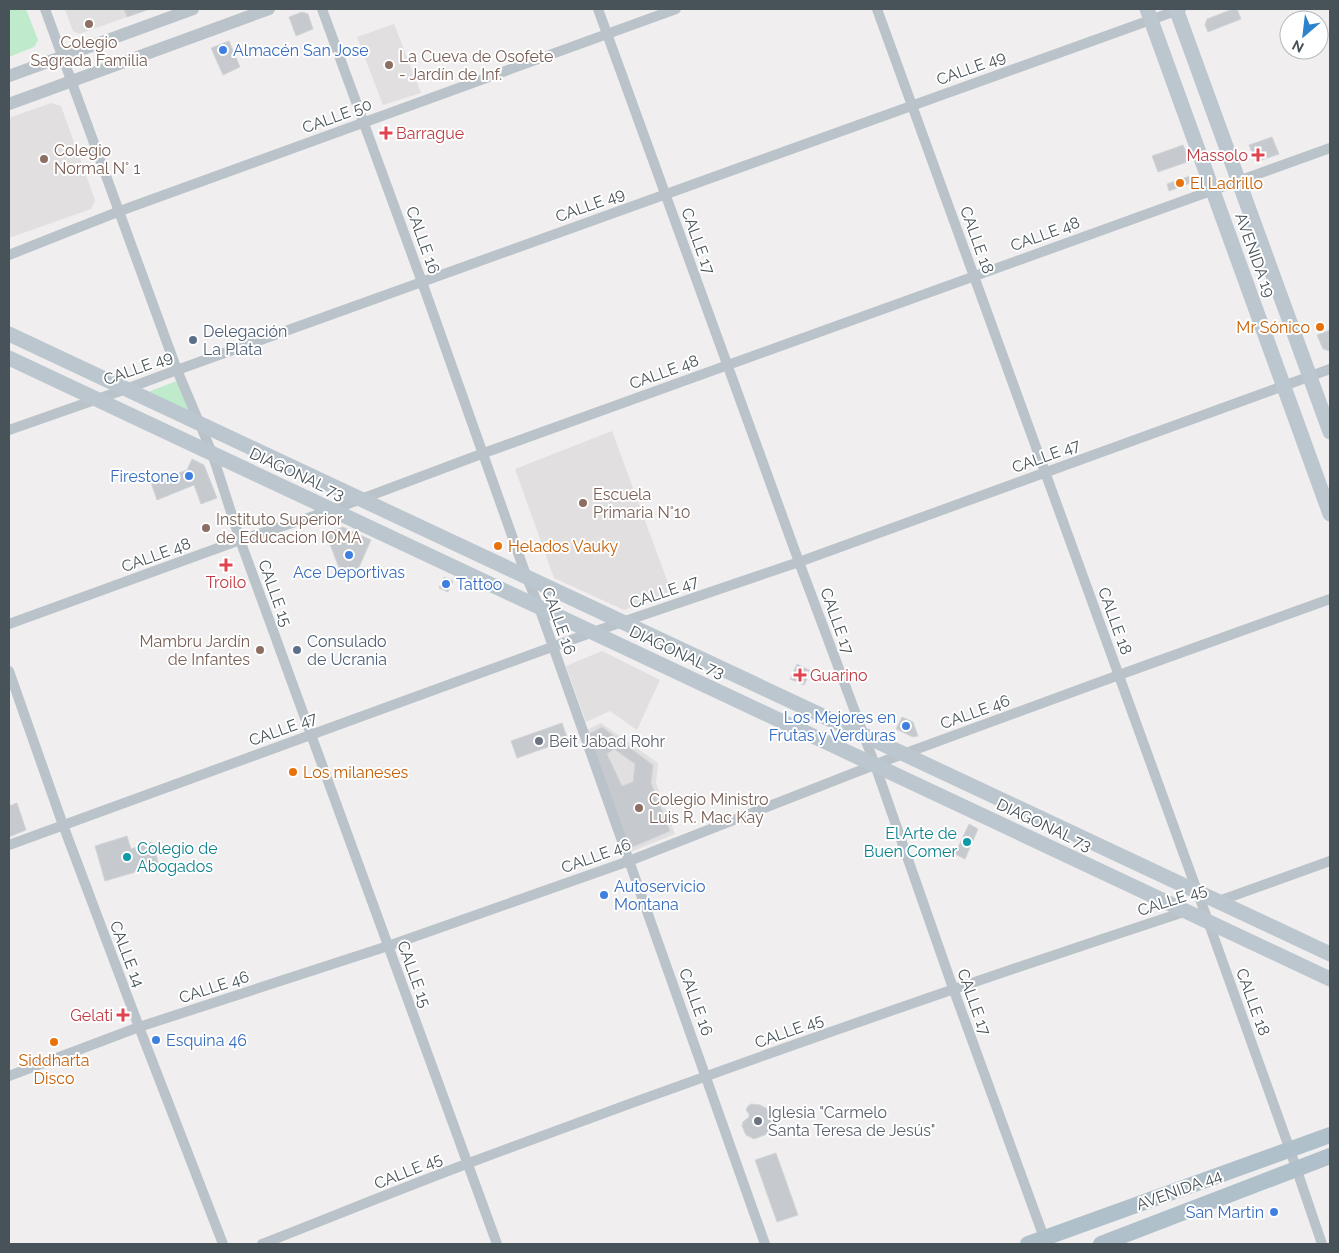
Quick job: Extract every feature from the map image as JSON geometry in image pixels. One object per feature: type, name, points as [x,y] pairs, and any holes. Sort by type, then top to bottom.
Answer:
[{"type":"main road","name":"AVENIDA 19","points":[[1178,9],[1330,432]]},
{"type":"main road","name":"AVENIDA 19","points":[[1149,14],[1330,514]]},
{"type":"main road","name":"DIAGONAL 73","points":[[9,334],[862,734],[1206,900],[1330,954]]},
{"type":"main road","name":"DIAGONAL 73","points":[[9,358],[1330,979]]},
{"type":"main road","name":"AVENIDA 44","points":[[1028,1244],[1045,1241],[1330,1134]]},
{"type":"main road","name":"AVENIDA 44","points":[[1101,1244],[1330,1156]]},
{"type":"street","name":"CALLE 15","points":[[46,9],[177,370],[212,453],[240,540],[497,1244]]},
{"type":"street","points":[[9,76],[193,9]]},
{"type":"street","points":[[9,104],[269,9]]},
{"type":"street","name":"CALLE 16","points":[[322,9],[484,453],[527,578],[554,647],[766,1244]]},
{"type":"street","name":"CALLE 17","points":[[598,9],[874,765],[1045,1241]]},
{"type":"street","name":"CALLE 50","points":[[9,255],[364,122],[676,9]]},
{"type":"street","name":"CALLE 18","points":[[877,9],[1119,674],[1206,900],[1208,921],[1322,1244]]},
{"type":"street","name":"CALLE 49","points":[[9,430],[912,106],[1149,14],[1178,9]]},
{"type":"street","name":"CALLE 48","points":[[9,624],[240,540],[332,510],[484,453],[1330,148]]},
{"type":"street","name":"CALLE 47","points":[[9,845],[593,632],[799,562],[1330,369]]},
{"type":"street","name":"CALLE 46","points":[[9,1076],[139,1027],[388,946],[629,861],[874,765],[1330,598]]},
{"type":"street","name":"CALLE 14","points":[[9,671],[63,825],[223,1244]]},
{"type":"street","name":"CALLE 45","points":[[262,1244],[467,1163],[953,988],[1186,911],[1206,900],[1330,860]]},
{"type":"shaded area","name":"Colegio Sagrada Familia","points":[[65,9],[124,9],[127,17],[79,34],[73,31]]},
{"type":"shaded area","name":"La Cueva de Osofete - Jardín de Inf.","points":[[394,24],[421,93],[383,105],[357,37]]},
{"type":"shaded area","name":"Colegio Normal N° 1","points":[[51,103],[61,106],[95,200],[91,209],[9,238],[9,118]]},
{"type":"shaded area","name":"Escuela Primaria N°10","points":[[612,431],[671,591],[624,610],[554,578],[515,469]]},
{"type":"shaded area","points":[[602,651],[660,680],[637,730],[610,711],[586,722],[566,666]]},
{"type":"shaded area","name":"Colegio Ministro Luis R. Mac Kay","points":[[601,723],[658,763],[656,783],[675,834],[628,853],[585,731]]},
{"type":"green space","points":[[9,9],[26,9],[38,40],[34,47],[9,57]]},
{"type":"green space","points":[[179,380],[190,413],[148,392]]},
{"type":"building","points":[[124,9],[150,9],[127,17]]},
{"type":"building","points":[[1237,9],[1241,19],[1208,32],[1205,25],[1207,19]]},
{"type":"building","points":[[302,12],[308,14],[313,29],[296,36],[289,17]]},
{"type":"building","points":[[229,41],[240,67],[223,75],[211,48]]},
{"type":"building","points":[[1272,137],[1279,154],[1256,162],[1249,145]]},
{"type":"building","points":[[1183,145],[1190,161],[1158,172],[1152,156]]},
{"type":"building","name":"El Ladrillo","points":[[1190,176],[1193,182],[1169,191],[1167,184]]},
{"type":"building","points":[[1330,330],[1330,351],[1323,349],[1317,335]]},
{"type":"building","name":"Firestone","points":[[192,459],[204,465],[217,498],[201,504],[194,485],[157,500],[151,483],[187,470]]},
{"type":"building","name":"Ace Deportivas","points":[[343,527],[371,540],[356,574],[349,570],[341,573],[326,534]]},
{"type":"building","name":"Tattoo","points":[[444,577],[453,581],[448,592],[439,588]]},
{"type":"building","name":"Guarino","points":[[797,664],[811,671],[804,685],[790,679]]},
{"type":"building","name":"Los Mejores en Frutas y Verduras","points":[[902,717],[913,722],[918,736],[913,737],[896,729]]},
{"type":"building","name":"Beit Jabad Rohr","points":[[562,723],[568,740],[517,758],[511,741]]},
{"type":"building","name":"Colegio Ministro Luis R. Mac Kay","points":[[602,727],[653,765],[651,783],[670,831],[628,849],[587,735]],"holes":[[[614,749],[635,764],[633,782],[622,786],[607,754]]]},
{"type":"building","points":[[17,803],[26,830],[9,837],[9,806]]},
{"type":"building","name":"El Arte de Buen Comer","points":[[969,824],[978,829],[965,859],[955,854]]},
{"type":"building","name":"Colegio de Abogados","points":[[127,836],[131,849],[152,842],[159,865],[105,881],[95,846]]},
{"type":"building","name":"Iglesia \"Carmelo Santa Teresa de Jesús\"","points":[[751,1104],[766,1108],[773,1118],[772,1123],[777,1121],[780,1129],[754,1139],[746,1135],[742,1126],[743,1122],[749,1117],[746,1110]]},
{"type":"building","points":[[776,1153],[798,1215],[777,1222],[755,1160]]},
{"type":"place","name":"Colegio Sagrada Familia","points":[[89,24]]},
{"type":"place","name":"Almacén San Jose","points":[[223,50]]},
{"type":"place","name":"La Cueva de Osofete - Jardín de Inf.","points":[[389,65]]},
{"type":"place","name":"Barrague","points":[[386,133]]},
{"type":"place","name":"Massolo","points":[[1258,155]]},
{"type":"place","name":"Colegio Normal N° 1","points":[[44,159]]},
{"type":"place","name":"El Ladrillo","points":[[1180,183]]},
{"type":"place","name":"Mr Sónico","points":[[1320,327]]},
{"type":"place","name":"Delegación La Plata","points":[[193,340]]},
{"type":"place","name":"Firestone","points":[[189,476]]},
{"type":"place","name":"Escuela Primaria N°10","points":[[583,503]]},
{"type":"place","name":"Instituto Superior de Educacion IOMA","points":[[206,528]]},
{"type":"place","name":"Helados Vauky","points":[[498,546]]},
{"type":"place","name":"Ace Deportivas","points":[[349,555]]},
{"type":"place","name":"Troilo","points":[[226,565]]},
{"type":"place","name":"Tattoo","points":[[446,584]]},
{"type":"place","name":"Mambru Jardín de Infantes","points":[[260,650]]},
{"type":"place","name":"Consulado de Ucrania","points":[[297,650]]},
{"type":"place","name":"Guarino","points":[[800,675]]},
{"type":"place","name":"Los Mejores en Frutas y Verduras","points":[[906,726]]},
{"type":"place","name":"Beit Jabad Rohr","points":[[539,741]]},
{"type":"place","name":"Los milaneses","points":[[293,772]]},
{"type":"place","name":"Colegio Ministro Luis R. Mac Kay","points":[[639,808]]},
{"type":"place","name":"El Arte de Buen Comer","points":[[967,842]]},
{"type":"place","name":"Colegio de Abogados","points":[[127,857]]},
{"type":"place","name":"Autoservicio Montana","points":[[604,895]]},
{"type":"place","name":"Gelati","points":[[123,1015]]},
{"type":"place","name":"Esquina 46","points":[[156,1040]]},
{"type":"place","name":"Siddharta Disco","points":[[54,1042]]},
{"type":"place","name":"Iglesia \"Carmelo Santa Teresa de Jesús\"","points":[[758,1121]]},
{"type":"place","name":"San Martin","points":[[1274,1212]]}]
